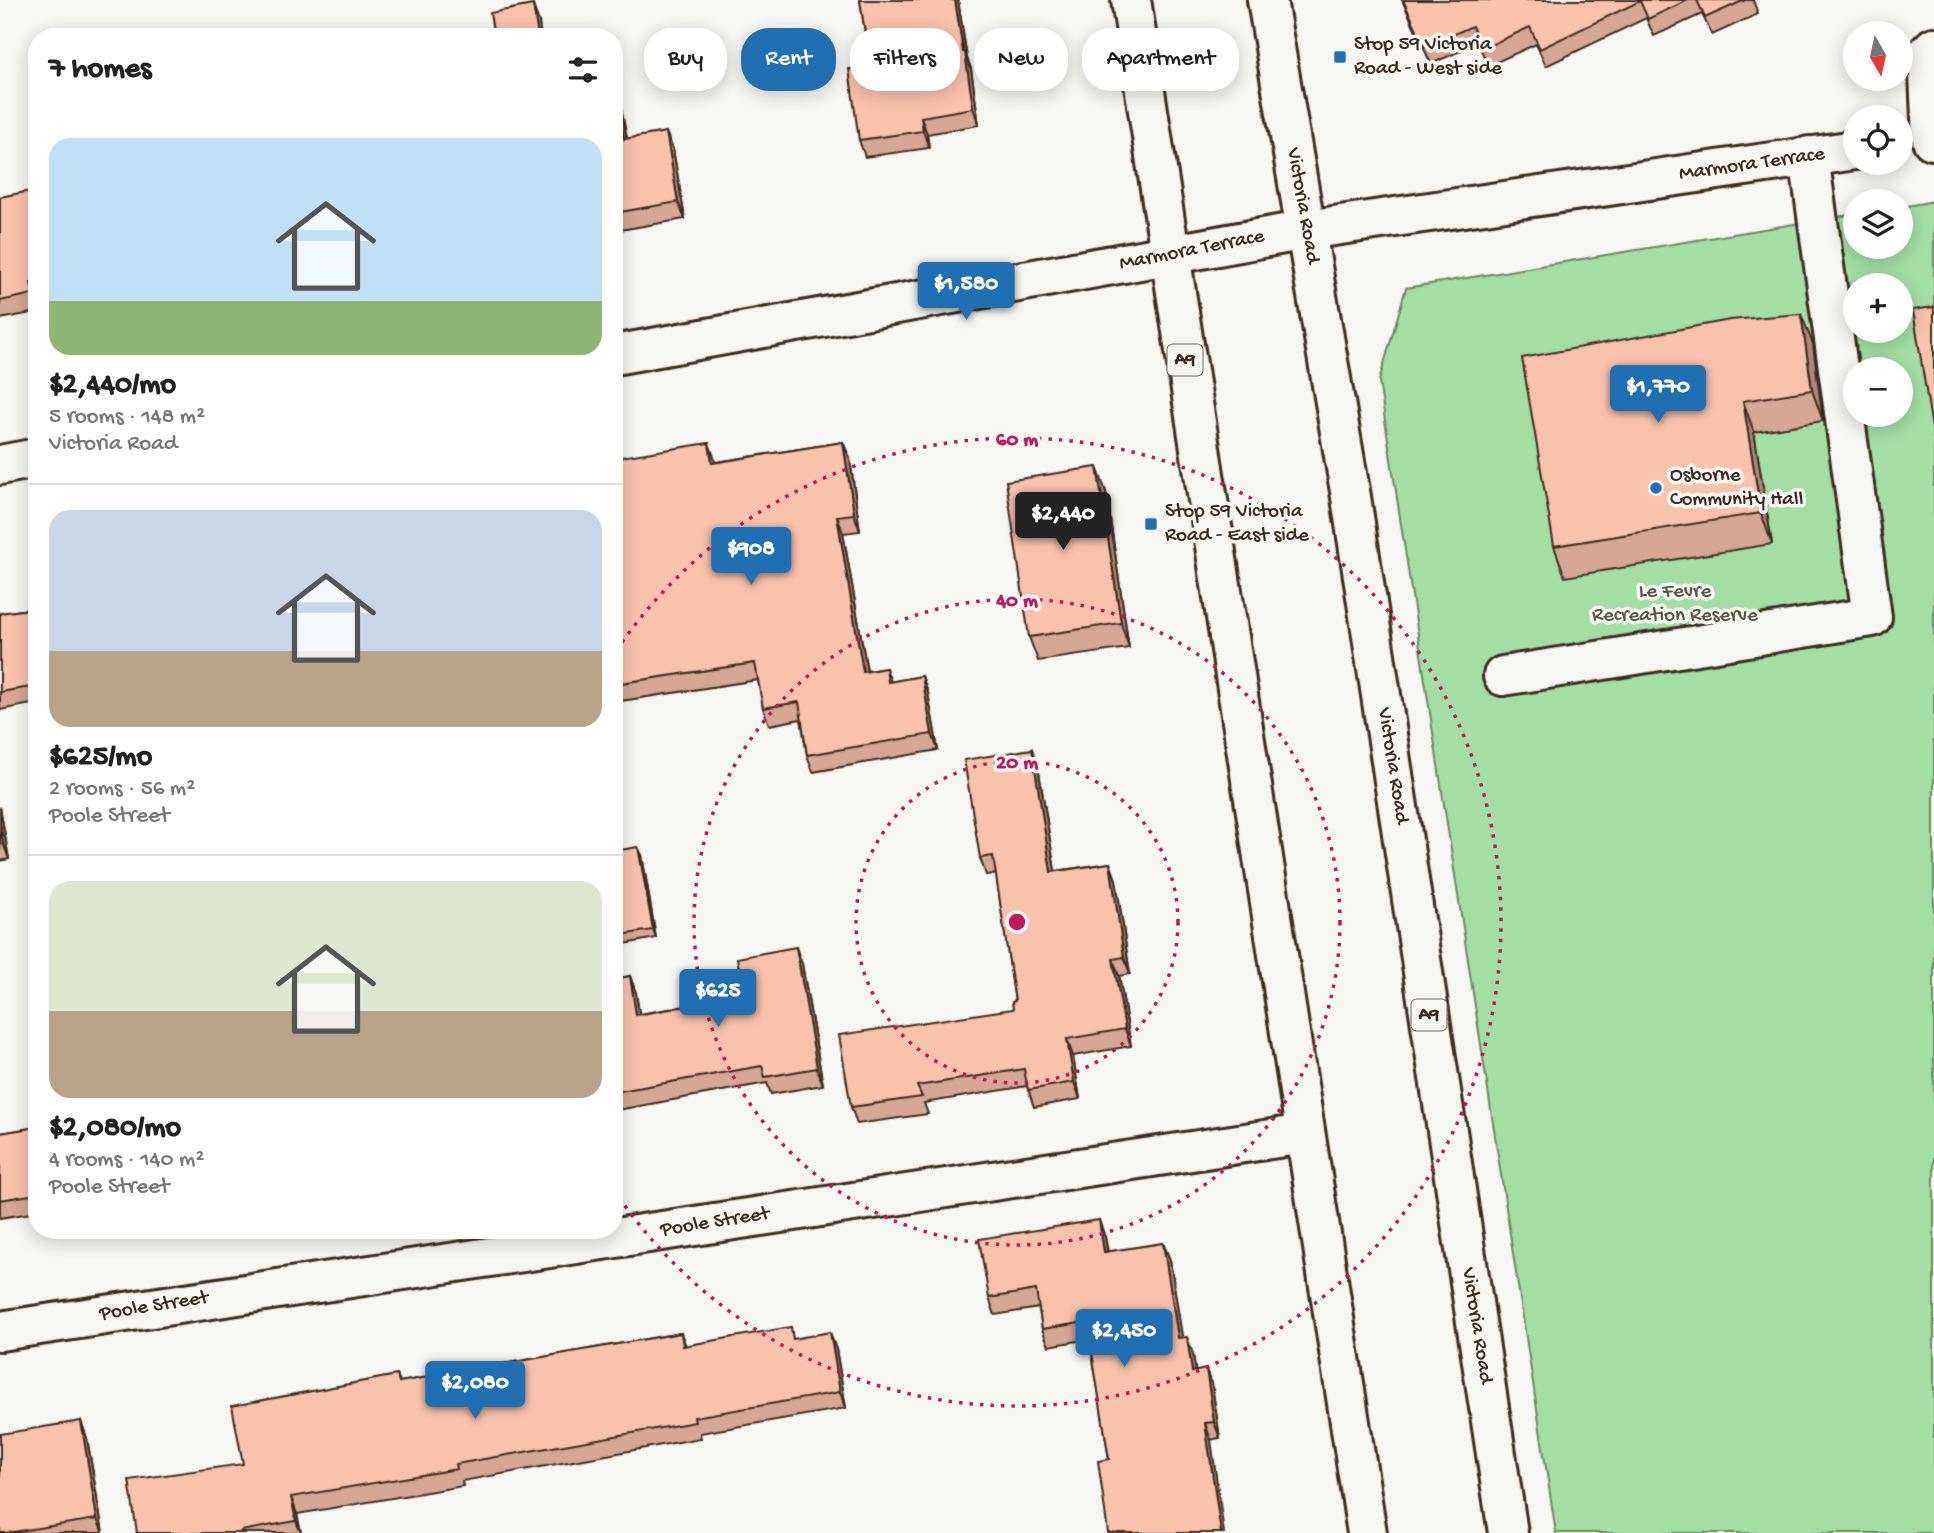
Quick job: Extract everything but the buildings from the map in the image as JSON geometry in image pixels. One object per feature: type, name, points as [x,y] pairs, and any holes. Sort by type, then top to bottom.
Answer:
[{"type":"main road","name":"A9","points":[[1131,0],[1367,1533]]},
{"type":"main road","name":"Victoria Road","points":[[1267,0],[1351,497],[1507,1533]]},
{"type":"main road","points":[[1922,142],[1928,53],[1934,47]]},
{"type":"main road","name":"Marmora Terrace","points":[[623,353],[1306,230],[1843,152]]},
{"type":"main road","points":[[1503,676],[1872,617],[1809,156]]},
{"type":"main road","points":[[0,465],[28,460]]},
{"type":"main road","name":"Poole Street","points":[[623,1237],[1304,1134]]},
{"type":"main road","name":"Poole Street","points":[[0,1331],[609,1239]]},
{"type":"green space","name":"Le Fevre Recreation Reserve","points":[[1934,201],[1934,1533],[1556,1533],[1379,381],[1406,288],[1843,216],[1843,259],[1913,259],[1913,205]]},
{"type":"place","name":"Stop 59 Victoria Road - West side","points":[[1340,57]]},
{"type":"place","name":"Osborne Community Hall","points":[[1656,488]]},
{"type":"place","name":"Stop 59 Victoria Road - East side","points":[[1151,524]]}]
